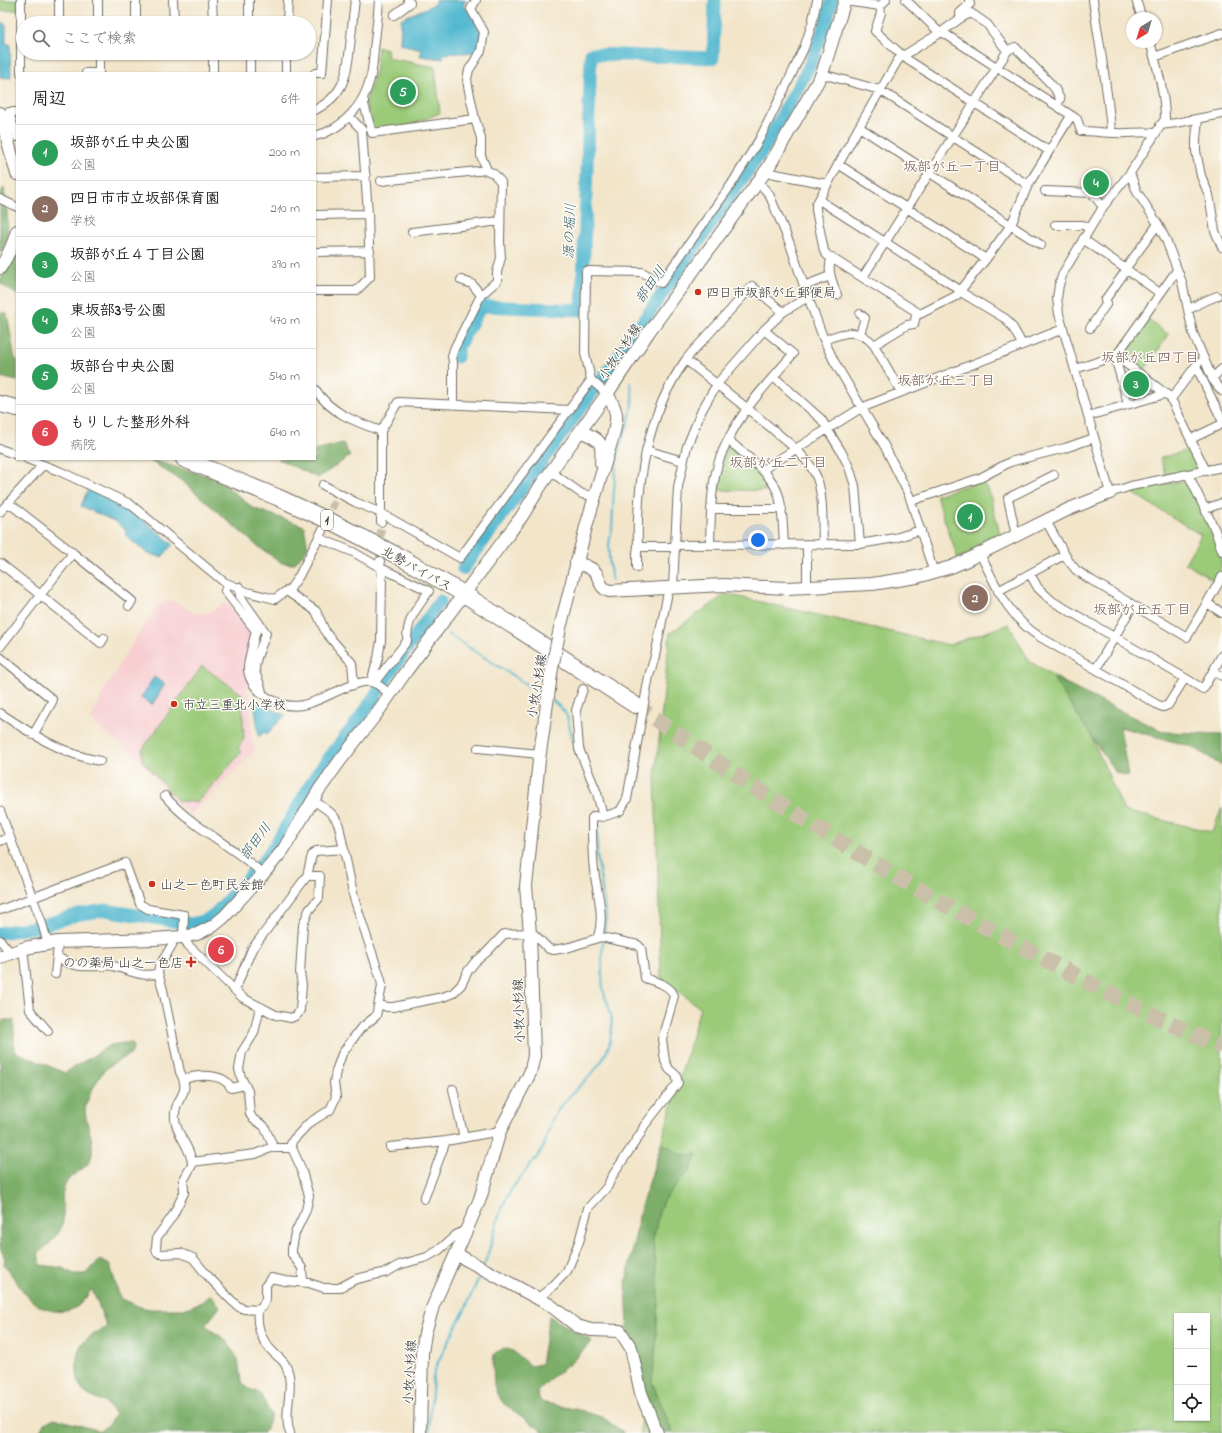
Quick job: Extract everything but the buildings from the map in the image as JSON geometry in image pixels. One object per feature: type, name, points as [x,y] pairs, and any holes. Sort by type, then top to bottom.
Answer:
[{"type":"highway","points":[[0,404],[16,408]]},
{"type":"highway","name":"北勢バイパス","points":[[186,460],[270,494],[334,523],[400,557],[464,594],[635,706]]},
{"type":"street","points":[[21,0],[21,16]]},
{"type":"street","points":[[59,0],[59,16]]},
{"type":"street","points":[[98,0],[98,16]]},
{"type":"street","points":[[136,0],[136,16]]},
{"type":"street","points":[[173,0],[174,16]]},
{"type":"street","points":[[212,0],[213,16]]},
{"type":"street","points":[[249,0],[250,16]]},
{"type":"street","points":[[287,16],[288,0]]},
{"type":"street","points":[[316,73],[322,73],[328,0]]},
{"type":"street","points":[[316,109],[334,97],[345,80],[355,0]]},
{"type":"street","points":[[316,136],[336,127],[350,116],[368,88],[372,70],[380,0]]},
{"type":"street","points":[[394,15],[410,4],[408,0]]},
{"type":"street","points":[[476,0],[471,9],[484,32],[481,51],[469,70],[467,79],[475,119],[481,138],[481,156],[487,170]]},
{"type":"street","points":[[0,940],[5,955],[23,948],[53,943],[197,934],[218,922],[261,872],[283,850],[313,800],[339,762],[377,713],[388,692],[522,516],[580,431],[604,392],[592,382],[585,353],[586,271],[642,272],[661,283],[732,186],[759,140],[804,48],[812,24],[817,0]]},
{"type":"street","points":[[845,0],[880,6]]},
{"type":"street","name":"小牧小杉線","points":[[420,1433],[422,1353],[425,1333],[433,1306],[480,1199],[500,1131],[530,1073],[534,1056],[530,933],[526,886],[540,754],[552,668],[576,563],[617,420],[614,404],[604,392],[765,172],[822,74],[845,0]]},
{"type":"street","points":[[880,6],[886,0]]},
{"type":"street","points":[[906,0],[941,33],[998,67],[1057,105],[1070,116],[1077,119],[1081,131],[1155,133]]},
{"type":"street","points":[[961,18],[960,13],[970,4],[969,0]]},
{"type":"street","points":[[1093,0],[1106,78],[1111,132]]},
{"type":"street","points":[[1136,0],[1140,12]]},
{"type":"street","points":[[880,6],[881,13],[875,31],[903,56],[1050,151]]},
{"type":"street","points":[[1008,50],[987,24],[971,13],[961,18],[941,33],[898,60],[816,205],[824,251],[827,255],[917,312],[922,313],[956,296],[1011,225],[1028,185],[1070,116]]},
{"type":"street","points":[[1154,57],[1222,33]]},
{"type":"street","points":[[863,277],[1008,50],[1014,47],[1055,88],[1060,99],[1057,105]]},
{"type":"street","points":[[1110,493],[1057,305],[1058,285],[1063,272],[1103,207],[1130,173],[1165,119],[1165,112],[1152,48]]},
{"type":"street","points":[[21,60],[21,72]]},
{"type":"street","points":[[98,60],[99,72]]},
{"type":"street","points":[[213,60],[213,72]]},
{"type":"street","points":[[250,60],[250,72]]},
{"type":"street","points":[[286,60],[286,72]]},
{"type":"street","points":[[822,74],[880,90],[1028,185]]},
{"type":"street","points":[[362,99],[364,101],[372,133],[475,119]]},
{"type":"street","points":[[16,112],[9,112],[16,134]]},
{"type":"street","points":[[0,113],[16,170]]},
{"type":"street","points":[[1160,125],[1222,114]]},
{"type":"street","points":[[316,290],[356,291],[370,277],[366,176],[362,130],[350,116]]},
{"type":"street","points":[[1198,119],[1196,152],[1201,176],[1207,189],[1215,231],[1222,247]]},
{"type":"street","points":[[859,127],[1041,245]]},
{"type":"street","points":[[838,164],[986,259]]},
{"type":"street","points":[[381,181],[487,170],[494,174],[501,182],[501,258],[497,272],[497,281],[481,295],[458,338],[452,356],[453,405]]},
{"type":"street","points":[[765,172],[827,184]]},
{"type":"street","points":[[1130,173],[1137,192],[1158,224],[1166,240],[1182,282],[1193,333],[1212,378],[1222,391]]},
{"type":"street","points":[[316,177],[366,176]]},
{"type":"street","points":[[758,182],[769,194],[790,244],[824,340],[834,361],[885,447],[911,501],[934,572]]},
{"type":"street","points":[[1045,191],[1092,193],[1103,207]]},
{"type":"street","points":[[0,199],[16,207]]},
{"type":"street","points":[[819,200],[886,242],[964,294],[1006,319],[1022,344]]},
{"type":"street","points":[[316,214],[368,214]]},
{"type":"street","points":[[412,232],[500,221]]},
{"type":"street","points":[[1090,328],[1107,303],[1105,300],[1158,224]]},
{"type":"street","points":[[1055,225],[1083,225],[1090,228]]},
{"type":"street","points":[[0,268],[8,255],[16,234]]},
{"type":"street","points":[[1083,239],[1160,293]]},
{"type":"street","points":[[316,252],[370,251]]},
{"type":"street","points":[[832,257],[829,264],[830,276],[837,295]]},
{"type":"street","points":[[1075,369],[1115,357],[1177,270]]},
{"type":"street","points":[[804,286],[830,276]]},
{"type":"street","points":[[461,280],[472,284],[481,295]]},
{"type":"street","points":[[637,566],[637,517],[639,489],[646,450],[662,402],[673,381],[686,360],[752,286],[783,312]]},
{"type":"street","points":[[1188,310],[1217,296]]},
{"type":"street","points":[[602,937],[592,846],[592,818],[620,810],[627,799],[649,676],[671,587],[677,500],[683,461],[691,436],[699,415],[717,384],[764,330],[783,312],[808,297]]},
{"type":"street","points":[[874,345],[907,325],[914,324],[917,312]]},
{"type":"street","points":[[860,314],[865,318],[860,334]]},
{"type":"street","points":[[762,470],[861,408],[1063,329]]},
{"type":"street","points":[[710,545],[712,489],[717,469],[728,440],[736,423],[747,407],[793,354],[764,330]]},
{"type":"street","points":[[824,340],[846,332],[860,334],[870,340],[901,392]]},
{"type":"street","points":[[1088,416],[1128,404],[1168,396],[1196,366],[1203,355]]},
{"type":"street","points":[[1115,357],[1168,396],[1206,471]]},
{"type":"street","points":[[1115,357],[1128,404]]},
{"type":"street","points":[[686,360],[747,407],[796,449],[812,469],[818,484],[822,502],[823,545]]},
{"type":"street","points":[[1196,366],[1222,420]]},
{"type":"street","points":[[1212,378],[1222,369]]},
{"type":"street","points":[[774,377],[820,419],[843,455],[853,478],[857,502],[860,544]]},
{"type":"street","points":[[323,484],[355,502],[381,513],[460,558],[592,382]]},
{"type":"street","points":[[316,390],[336,411],[365,426],[381,431]]},
{"type":"street","points":[[381,522],[381,431],[398,402],[570,410]]},
{"type":"street","points":[[1191,439],[1222,424]]},
{"type":"street","points":[[580,431],[594,437],[600,442],[602,450],[600,480]]},
{"type":"street","points":[[911,501],[980,478],[1010,462],[1064,448],[1094,438]]},
{"type":"street","points":[[728,440],[762,470],[775,486],[779,495],[782,509],[784,545]]},
{"type":"street","points":[[0,449],[16,455]]},
{"type":"street","points":[[646,450],[683,461]]},
{"type":"street","points":[[30,460],[130,504],[224,582],[247,592],[275,599],[286,591],[288,592],[299,576],[321,534],[429,591],[410,618],[407,641],[374,683]]},
{"type":"street","points":[[0,512],[43,465]]},
{"type":"street","points":[[576,563],[592,569],[596,573],[602,586],[613,591],[671,587],[738,585],[787,588],[886,583],[934,572],[980,554],[1087,501],[1110,493],[1131,486],[1222,468]]},
{"type":"street","points":[[551,472],[582,494],[595,496]]},
{"type":"street","points":[[1188,474],[1215,530],[1222,551]]},
{"type":"street","points":[[1016,536],[1008,498],[1054,475]]},
{"type":"street","points":[[336,501],[339,492]]},
{"type":"street","points":[[9,503],[132,601],[129,606]]},
{"type":"street","points":[[1205,509],[1222,503]]},
{"type":"street","points":[[711,510],[782,509]]},
{"type":"street","points":[[1046,521],[1064,556],[1083,575],[1187,637],[1222,577]]},
{"type":"street","points":[[638,547],[860,544],[896,538],[920,530]]},
{"type":"street","points":[[807,545],[807,587]]},
{"type":"street","points":[[0,647],[73,553]]},
{"type":"street","points":[[980,554],[1007,606],[1013,614],[1032,631],[1163,707],[1166,707],[1170,703],[1185,678]]},
{"type":"street","points":[[998,591],[1064,556]]},
{"type":"street","points":[[0,563],[101,643],[104,638]]},
{"type":"street","points":[[374,683],[381,641],[382,578],[380,564]]},
{"type":"street","points":[[1030,574],[1038,588],[1052,601],[1203,689],[1222,656]]},
{"type":"street","points":[[239,588],[240,596],[266,632],[258,653],[255,670],[262,687],[262,694]]},
{"type":"street","points":[[225,591],[256,631],[248,670],[256,688],[268,698],[283,704],[303,706],[354,684],[374,683],[388,692]]},
{"type":"street","points":[[288,592],[316,611],[326,632],[352,663],[354,684]]},
{"type":"street","points":[[1207,603],[1222,613]]},
{"type":"street","points":[[1096,668],[1133,605]]},
{"type":"street","points":[[0,657],[52,699],[52,702],[33,734]]},
{"type":"street","points":[[1213,671],[1222,676]]},
{"type":"street","points":[[583,689],[576,710],[579,749],[597,793],[599,817]]},
{"type":"street","points":[[0,713],[33,734],[81,757],[100,761]]},
{"type":"street","points":[[478,748],[540,754]]},
{"type":"street","points":[[165,796],[189,820],[252,864],[261,872]]},
{"type":"street","points":[[303,1282],[302,1268],[292,1252],[295,1233],[306,1210],[309,1196],[301,1168],[292,1148],[293,1140],[313,1120],[330,1110],[336,1097],[334,1083],[336,1071],[342,1054],[360,1029],[376,1016],[382,986],[379,972],[354,898],[340,826],[333,813],[313,800]]},
{"type":"street","points":[[0,811],[45,930],[53,943],[57,956],[55,974]]},
{"type":"street","points":[[0,841],[10,837]]},
{"type":"street","points":[[235,990],[236,984],[252,949],[307,876],[312,855],[316,851],[344,849]]},
{"type":"street","points":[[0,910],[125,863],[140,904],[148,909],[184,915],[185,918],[179,934],[159,967],[158,973],[180,1072],[185,1084],[185,1091],[175,1108],[176,1128],[192,1162],[192,1169],[182,1181],[184,1193],[178,1206],[172,1217],[157,1237],[156,1250],[161,1254],[181,1254],[193,1258],[204,1273],[236,1305],[244,1309],[258,1310],[262,1307],[266,1299],[266,1285],[271,1278],[292,1282],[303,1282],[324,1288],[339,1288],[356,1279],[387,1272],[399,1265],[427,1257],[439,1250],[456,1235],[467,1229]]},
{"type":"street","points":[[179,934],[188,945],[243,998],[287,1018],[294,1017],[300,1010],[303,925],[309,910],[319,898],[320,876],[307,876]]},
{"type":"street","points":[[379,1004],[387,1007],[393,1007],[447,996],[457,990],[474,962],[488,952],[504,934],[530,933],[535,935],[549,949],[554,950],[570,947],[602,937],[638,945],[641,948],[645,978],[667,987],[672,991],[674,996],[662,1039],[664,1060],[669,1069],[676,1075],[678,1083],[644,1126],[641,1133],[611,1178],[608,1186],[588,1208],[579,1242],[567,1272],[551,1288],[538,1298]]},
{"type":"street","points":[[23,948],[30,1010],[48,1031]]},
{"type":"street","points":[[57,956],[65,962],[82,967],[113,966],[146,976],[152,976],[158,973]]},
{"type":"street","points":[[260,1007],[254,1033],[242,1052],[240,1073],[249,1096],[250,1114],[253,1119],[264,1126],[274,1148]]},
{"type":"street","points":[[184,1079],[190,1077],[218,1077],[225,1081],[231,1088],[245,1085]]},
{"type":"street","points":[[453,1089],[464,1138]]},
{"type":"street","points":[[390,1147],[446,1141],[500,1131]]},
{"type":"street","points":[[424,1199],[446,1141]]},
{"type":"street","points":[[192,1162],[255,1154],[274,1148],[292,1148]]},
{"type":"street","points":[[456,1254],[550,1305],[577,1326],[590,1330],[620,1331],[631,1348],[641,1393],[657,1433]]},
{"type":"street","points":[[258,1310],[259,1331],[261,1337],[284,1363],[288,1372],[289,1389],[287,1420],[290,1433]]},
{"type":"shaded area","name":"市立三重北小学校","points":[[165,601],[175,601],[193,612],[201,614],[210,612],[226,602],[233,610],[234,609],[249,628],[251,633],[249,646],[250,682],[246,688],[249,692],[253,744],[255,751],[190,815],[174,801],[137,758],[124,746],[95,726],[91,719],[104,691],[125,655],[156,607]]},
{"type":"green space","points":[[0,0],[18,0],[18,10],[0,11]]},
{"type":"green space","points":[[378,47],[387,49],[388,58],[435,67],[440,113],[408,126],[373,130],[366,105],[367,97],[375,73]]},
{"type":"green space","points":[[1094,175],[1097,177],[1102,201],[1093,189]]},
{"type":"green space","points":[[4,188],[8,230],[4,246],[0,253],[0,193]]},
{"type":"green space","points":[[16,252],[16,294],[0,283],[0,280]]},
{"type":"green space","points":[[0,313],[7,313],[16,360],[16,381],[0,377]]},
{"type":"green space","points":[[1146,318],[1169,335],[1142,373],[1122,356],[1128,343]]},
{"type":"green space","points":[[1132,373],[1159,392],[1130,402],[1122,376]]},
{"type":"green space","points":[[343,443],[350,456],[318,478],[280,460],[316,460],[316,450]]},
{"type":"green space","points":[[727,445],[730,445],[766,477],[775,491],[715,490]]},
{"type":"green space","points":[[1193,449],[1202,467],[1166,476],[1160,458]]},
{"type":"green space","points":[[149,460],[218,479],[253,508],[304,526],[308,548],[294,564],[282,563],[256,545],[182,481]]},
{"type":"green space","points":[[1187,480],[1207,519],[1219,550],[1221,565],[1219,574],[1215,581],[1185,563],[1201,535],[1131,492],[1141,488]]},
{"type":"green space","points":[[981,481],[989,491],[1001,538],[958,559],[936,495]]},
{"type":"green space","points":[[726,594],[949,645],[1009,624],[1029,661],[1069,685],[1124,811],[1212,832],[1222,808],[1222,1433],[640,1433],[648,1188],[700,1008],[661,978],[655,779],[670,633]]},
{"type":"green space","points":[[202,666],[242,694],[244,739],[238,748],[242,752],[197,802],[178,801],[142,760],[142,750]]},
{"type":"green space","points":[[1053,678],[1165,732],[1222,734],[1222,766],[1193,747],[1120,727],[1128,776],[1115,772]]},
{"type":"green space","points":[[3,1020],[14,1020],[14,1051],[65,1073],[110,1045],[131,1042],[133,1045],[132,1053],[104,1071],[89,1097],[85,1112],[92,1143],[92,1154],[90,1160],[84,1168],[70,1178],[64,1187],[62,1198],[62,1227],[55,1238],[38,1254],[41,1265],[63,1268],[74,1274],[85,1274],[100,1260],[110,1265],[120,1298],[140,1307],[150,1309],[184,1309],[204,1301],[211,1294],[220,1307],[205,1326],[226,1340],[238,1359],[241,1381],[249,1389],[260,1393],[271,1415],[264,1433],[40,1433],[45,1423],[54,1418],[100,1431],[108,1425],[115,1415],[105,1403],[84,1392],[79,1385],[78,1380],[77,1361],[80,1348],[87,1339],[107,1327],[92,1289],[84,1300],[73,1309],[67,1311],[53,1311],[40,1307],[30,1299],[4,1264],[5,1259],[0,1248],[0,1023]]},
{"type":"green space","points":[[663,1143],[681,1155],[698,1154],[690,1170],[663,1201],[653,1240],[659,1292],[652,1382],[673,1433],[656,1433],[628,1329],[626,1283],[641,1206]]},
{"type":"green space","points":[[549,1316],[592,1341],[570,1364],[552,1377],[537,1392],[541,1402],[583,1411],[604,1418],[624,1433],[545,1433],[504,1404],[497,1394],[494,1385],[494,1354],[503,1348],[513,1351],[530,1366],[541,1364]]},
{"type":"water","points":[[435,0],[466,0],[463,7],[468,9],[482,34],[477,52],[443,54],[443,59],[420,56],[422,49],[400,44],[401,19],[435,4]]},
{"type":"water","points":[[4,23],[6,25],[6,44],[10,44],[10,78],[0,77],[0,24]]},
{"type":"water","points":[[88,489],[127,507],[173,544],[162,557],[148,554],[125,535],[127,531],[116,522],[81,506]]},
{"type":"water","points":[[154,677],[165,684],[152,705],[141,698]]},
{"type":"water","points":[[256,701],[286,715],[267,734],[264,732],[259,737],[254,702]]},
{"type":"waterway","name":"源の堀川","points":[[654,56],[713,58],[715,0]]},
{"type":"waterway","name":"部田川","points":[[463,569],[616,360],[764,148],[808,69],[826,23],[832,0]]},
{"type":"waterway","name":"源の堀川","points":[[457,357],[457,349],[481,306],[582,310],[591,54],[649,56]]},
{"type":"waterway","points":[[612,580],[609,562],[609,548],[612,530],[615,476],[619,449],[631,411],[632,392],[630,383]]},
{"type":"waterway","name":"部田川","points":[[0,933],[40,926],[76,915],[105,910],[191,924],[206,920],[216,913],[262,863],[275,845],[318,772],[364,713],[384,681],[440,601]]},
{"type":"waterway","name":"部田川","points":[[435,608],[439,614]]},
{"type":"waterway","points":[[448,634],[543,695]]},
{"type":"waterway","points":[[552,700],[564,711],[567,716],[575,750]]},
{"type":"waterway","points":[[598,818],[597,855],[606,916],[604,935]]},
{"type":"waterway","points":[[484,1265],[502,1207],[518,1180],[542,1150],[553,1117],[562,1104],[594,1071],[607,1052],[611,1037],[612,1022],[603,988],[603,939]]},
{"type":"waterway","points":[[429,1433],[433,1377],[437,1364],[465,1309],[481,1273]]},
{"type":"tunnel","points":[[322,531],[335,501]]},
{"type":"tunnel","points":[[380,561],[381,522]]},
{"type":"tunnel","points":[[635,705],[781,804],[857,853],[913,886],[1098,988],[1222,1047]]},
{"type":"place","name":"坂部台中央公園","points":[[403,92]]},
{"type":"place","name":"東坂部3号公園","points":[[1096,183]]},
{"type":"place","name":"四日市坂部が丘郵便局","points":[[698,292]]},
{"type":"place","name":"坂部が丘４丁目公園","points":[[1136,384]]},
{"type":"place","name":"坂部が丘中央公園","points":[[970,517]]},
{"type":"place","name":"四日市市立坂部保育園","points":[[975,598]]},
{"type":"place","name":"市立三重北小学校","points":[[174,704]]},
{"type":"place","name":"山之一色町民会館","points":[[152,884]]},
{"type":"place","name":"もりした整形外科","points":[[221,950]]},
{"type":"place","name":"のの薬局 山之一色店","points":[[191,962]]},
{"type":"district","name":"坂部が丘一丁目","points":[[952,166]]},
{"type":"district","name":"坂部が丘四丁目","points":[[1150,357]]},
{"type":"district","name":"坂部が丘三丁目","points":[[946,380]]},
{"type":"district","name":"坂部が丘二丁目","points":[[778,462]]},
{"type":"district","name":"坂部が丘五丁目","points":[[1142,609]]}]
